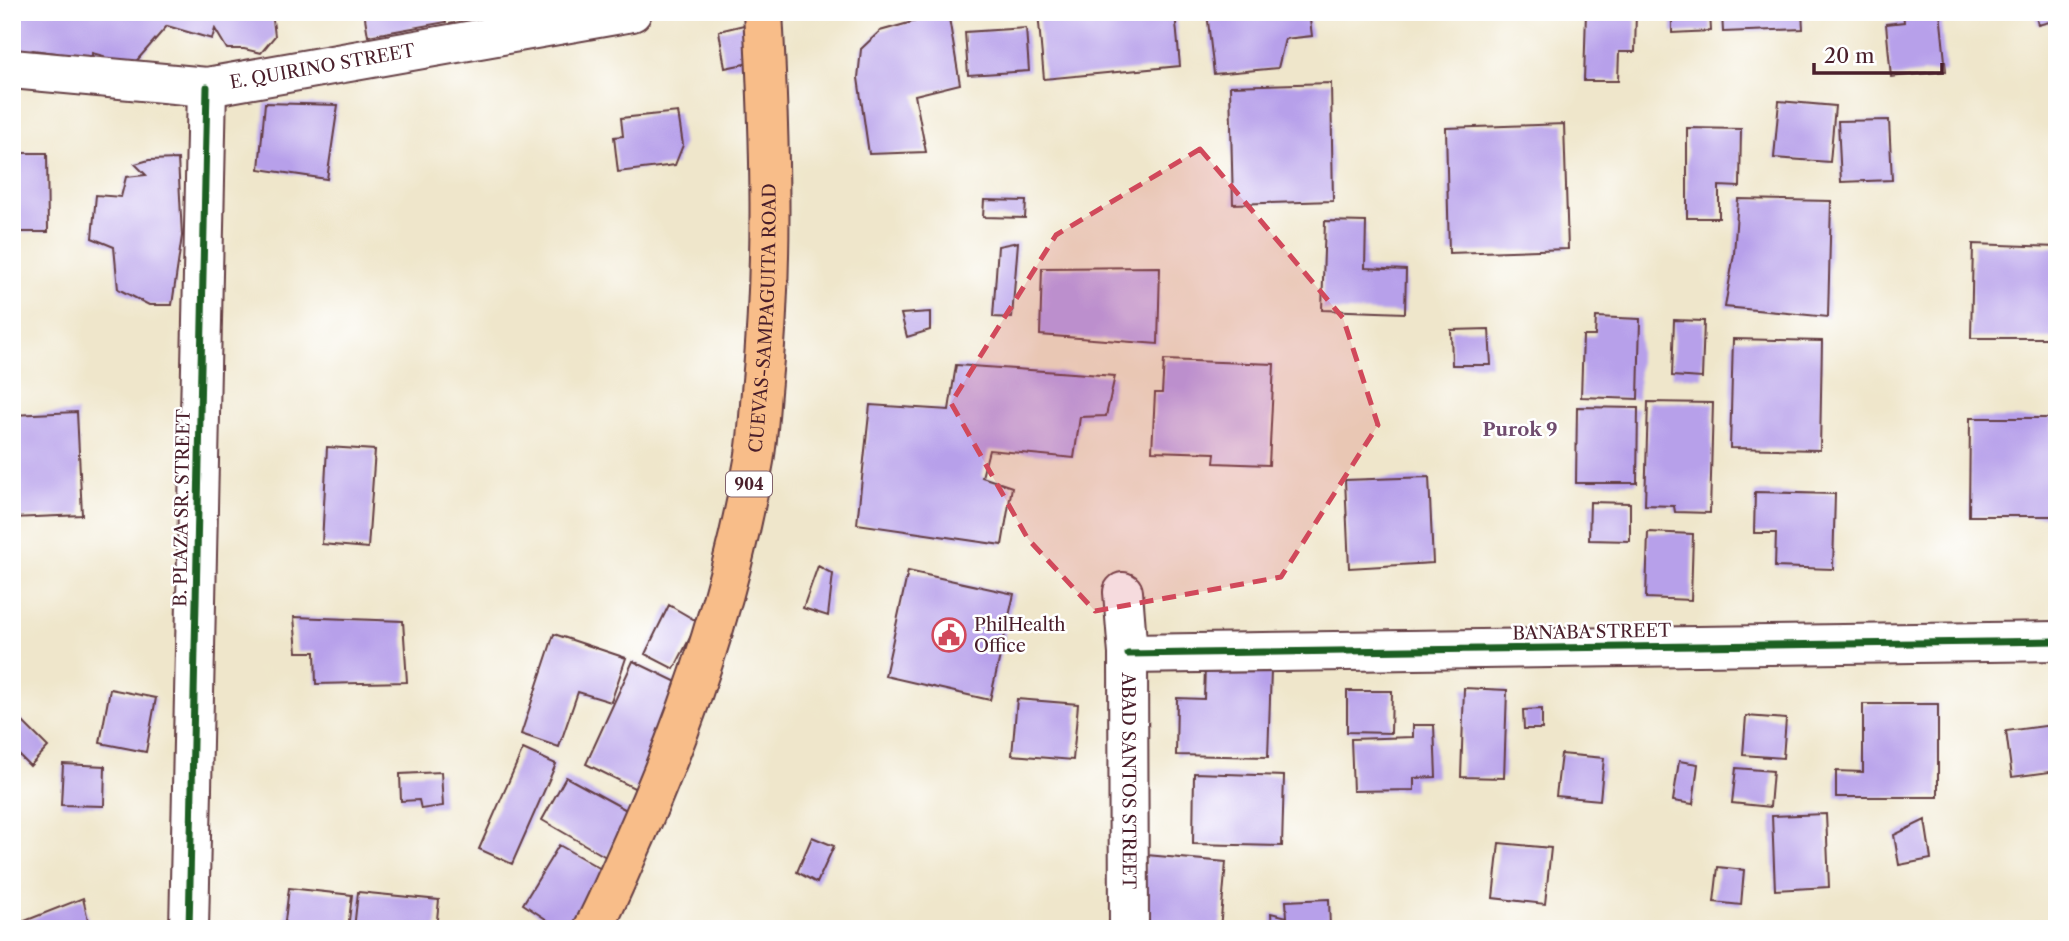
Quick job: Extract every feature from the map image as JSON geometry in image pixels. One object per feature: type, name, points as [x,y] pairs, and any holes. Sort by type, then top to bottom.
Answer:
[{"type":"main road","name":"CUEVAS-SAMPAGUITA ROAD","points":[[593,929],[655,794],[690,703],[720,614],[754,459],[768,325],[770,255],[764,12]]},
{"type":"street","name":"E. QUIRINO STREET","points":[[12,69],[206,87],[632,12]]},
{"type":"street","name":"B. PLAZA SR. STREET","points":[[190,929],[206,87]]},
{"type":"street","name":"ABAD SANTOS STREET","points":[[1123,592],[1128,654],[1129,929]]},
{"type":"street","name":"BANABA STREET","points":[[1128,654],[2057,641]]},
{"type":"highlighted area","points":[[1200,149],[1343,318],[1378,425],[1281,577],[1095,611],[1028,539],[951,403],[1056,235]]},
{"type":"building","points":[[12,12],[272,12],[275,36],[261,53],[227,49],[215,29],[212,39],[167,26],[132,66],[110,68],[104,56],[92,53],[91,76],[66,68],[56,53],[33,50],[12,58]]},
{"type":"building","points":[[364,12],[445,12],[446,22],[368,36]]},
{"type":"building","points":[[1038,12],[1175,12],[1180,66],[1044,79]]},
{"type":"building","points":[[1207,12],[1309,12],[1312,36],[1285,39],[1278,68],[1214,74]]},
{"type":"building","points":[[1586,12],[1636,12],[1635,52],[1619,52],[1618,81],[1584,81]]},
{"type":"building","points":[[1672,12],[1710,12],[1711,31],[1672,33]]},
{"type":"building","points":[[1722,12],[1802,12],[1803,29],[1723,32]]},
{"type":"building","points":[[1903,12],[1940,12],[1946,71],[1891,77],[1886,24],[1904,22]]},
{"type":"building","points":[[2035,12],[2057,12],[2057,20],[2038,25]]},
{"type":"building","points":[[949,18],[960,84],[915,95],[926,152],[869,154],[858,78],[861,49],[880,31],[923,19]]},
{"type":"building","points":[[752,23],[759,61],[725,68],[719,31]]},
{"type":"building","points":[[1026,28],[1029,71],[968,75],[965,32]]},
{"type":"building","points":[[1331,83],[1333,201],[1233,204],[1230,86]]},
{"type":"building","points":[[1779,101],[1835,106],[1830,162],[1774,158]]},
{"type":"building","points":[[265,103],[338,105],[327,179],[259,169]]},
{"type":"building","points":[[678,112],[683,145],[675,165],[618,172],[614,137],[623,136],[621,118]]},
{"type":"building","points":[[1889,120],[1892,180],[1841,182],[1838,121]]},
{"type":"building","points":[[1564,124],[1568,249],[1449,253],[1446,128]]},
{"type":"building","points":[[1687,128],[1741,129],[1740,187],[1719,186],[1719,218],[1687,218]]},
{"type":"building","points":[[12,153],[47,153],[48,232],[17,232],[17,218],[12,218]]},
{"type":"building","points":[[178,159],[182,236],[172,305],[149,305],[118,289],[114,247],[92,238],[96,195],[121,197],[126,177],[146,175],[135,164],[149,160]]},
{"type":"building","points":[[1738,199],[1831,201],[1828,317],[1725,307],[1734,254]]},
{"type":"building","points":[[984,200],[1026,201],[1025,218],[983,217]]},
{"type":"building","points":[[1325,221],[1366,222],[1365,268],[1406,270],[1405,313],[1322,310]]},
{"type":"building","points":[[1018,242],[1012,318],[993,317],[998,246]]},
{"type":"building","points":[[1973,244],[2057,247],[2057,338],[1971,338]]},
{"type":"building","points":[[1160,267],[1158,344],[1040,335],[1042,268]]},
{"type":"building","points":[[930,312],[930,330],[907,337],[901,314]]},
{"type":"building","points":[[1596,317],[1640,319],[1638,399],[1581,397],[1583,336],[1595,336]]},
{"type":"building","points":[[1674,320],[1704,321],[1702,378],[1672,376]]},
{"type":"building","points":[[1489,329],[1491,365],[1452,365],[1451,330]]},
{"type":"building","points":[[1733,339],[1822,341],[1820,450],[1730,448]]},
{"type":"building","points":[[1164,360],[1274,364],[1269,465],[1214,463],[1215,453],[1152,451],[1155,393],[1162,393]]},
{"type":"building","points":[[956,365],[1115,376],[1106,416],[1080,417],[1074,458],[989,450],[982,477],[1012,487],[1002,545],[857,524],[870,405],[949,410]]},
{"type":"building","points":[[1648,402],[1713,403],[1710,513],[1675,512],[1674,506],[1645,505]]},
{"type":"building","points":[[1577,407],[1638,408],[1637,483],[1576,483]]},
{"type":"building","points":[[77,412],[82,515],[12,518],[12,415]]},
{"type":"building","points":[[1970,418],[2052,418],[2052,516],[1969,516]]},
{"type":"building","points":[[327,447],[375,450],[368,548],[322,544]]},
{"type":"building","points":[[1429,477],[1433,563],[1349,568],[1345,480]]},
{"type":"building","points":[[1755,492],[1835,494],[1833,569],[1775,567],[1776,533],[1754,533]]},
{"type":"building","points":[[1590,502],[1630,503],[1630,541],[1589,540]]},
{"type":"building","points":[[1648,532],[1693,534],[1691,600],[1646,598]]},
{"type":"building","points":[[818,566],[833,574],[828,616],[803,608]]},
{"type":"building","name":"PhilHealth Office","points":[[908,571],[1014,594],[990,700],[885,676]]},
{"type":"building","points":[[669,605],[698,622],[674,669],[645,654]]},
{"type":"building","points":[[294,617],[403,621],[407,682],[316,684],[315,652],[297,652]]},
{"type":"building","points":[[554,634],[626,658],[611,702],[578,692],[559,747],[521,734]]},
{"type":"building","points":[[633,661],[687,687],[638,790],[586,764]]},
{"type":"building","points":[[1205,667],[1271,670],[1268,757],[1176,755],[1177,698],[1204,699]]},
{"type":"building","points":[[1464,688],[1507,690],[1504,778],[1461,777]]},
{"type":"building","points":[[110,689],[156,698],[146,752],[100,743]]},
{"type":"building","points":[[1347,691],[1392,691],[1391,733],[1347,732]]},
{"type":"building","points":[[1017,699],[1078,704],[1073,760],[1012,755]]},
{"type":"building","points":[[1863,704],[1938,704],[1938,797],[1836,797],[1836,771],[1863,772]]},
{"type":"building","points":[[1542,709],[1542,729],[1524,729],[1523,710]]},
{"type":"building","points":[[12,711],[48,747],[30,766],[12,748]]},
{"type":"building","points":[[1746,716],[1786,719],[1783,758],[1743,755]]},
{"type":"building","points":[[1413,725],[1434,725],[1436,777],[1414,778],[1414,790],[1353,791],[1351,739],[1413,737]]},
{"type":"building","points":[[2052,725],[2057,771],[2012,777],[2006,731]]},
{"type":"building","points":[[523,749],[556,764],[512,864],[479,849]]},
{"type":"building","points":[[1561,754],[1604,758],[1600,800],[1556,796]]},
{"type":"building","points":[[1679,761],[1698,764],[1693,804],[1673,801]]},
{"type":"building","points":[[63,764],[105,766],[104,806],[61,805]]},
{"type":"building","points":[[1736,768],[1773,771],[1770,807],[1732,803]]},
{"type":"building","points":[[441,772],[443,806],[421,809],[419,800],[401,801],[400,774]]},
{"type":"building","points":[[1194,773],[1284,776],[1282,846],[1193,844]]},
{"type":"building","points":[[566,777],[632,813],[606,857],[542,820]]},
{"type":"building","points":[[1826,814],[1829,887],[1775,890],[1772,816]]},
{"type":"building","points":[[1925,820],[1931,859],[1899,865],[1894,835]]},
{"type":"building","points":[[812,837],[834,846],[817,883],[797,872]]},
{"type":"building","points":[[1499,843],[1551,848],[1545,904],[1493,898]]},
{"type":"building","points":[[559,845],[610,874],[578,929],[561,929],[523,904]]},
{"type":"building","points":[[1146,855],[1226,862],[1220,929],[1139,929]]},
{"type":"building","points":[[1718,867],[1744,870],[1741,905],[1714,902]]},
{"type":"building","points":[[289,888],[352,895],[348,929],[284,929]]},
{"type":"building","points":[[358,892],[439,900],[436,929],[354,929]]},
{"type":"building","points":[[83,898],[90,929],[12,929],[12,926]]},
{"type":"building","points":[[1329,899],[1330,929],[1272,929],[1271,913],[1287,917],[1286,901]]},
{"type":"cycle path","points":[[189,929],[207,87]]},
{"type":"cycle path","points":[[1128,654],[2057,641]]},
{"type":"place","name":"PhilHealth Office","points":[[949,635]]},
{"type":"district","name":"Purok 9","points":[[1520,429]]}]
